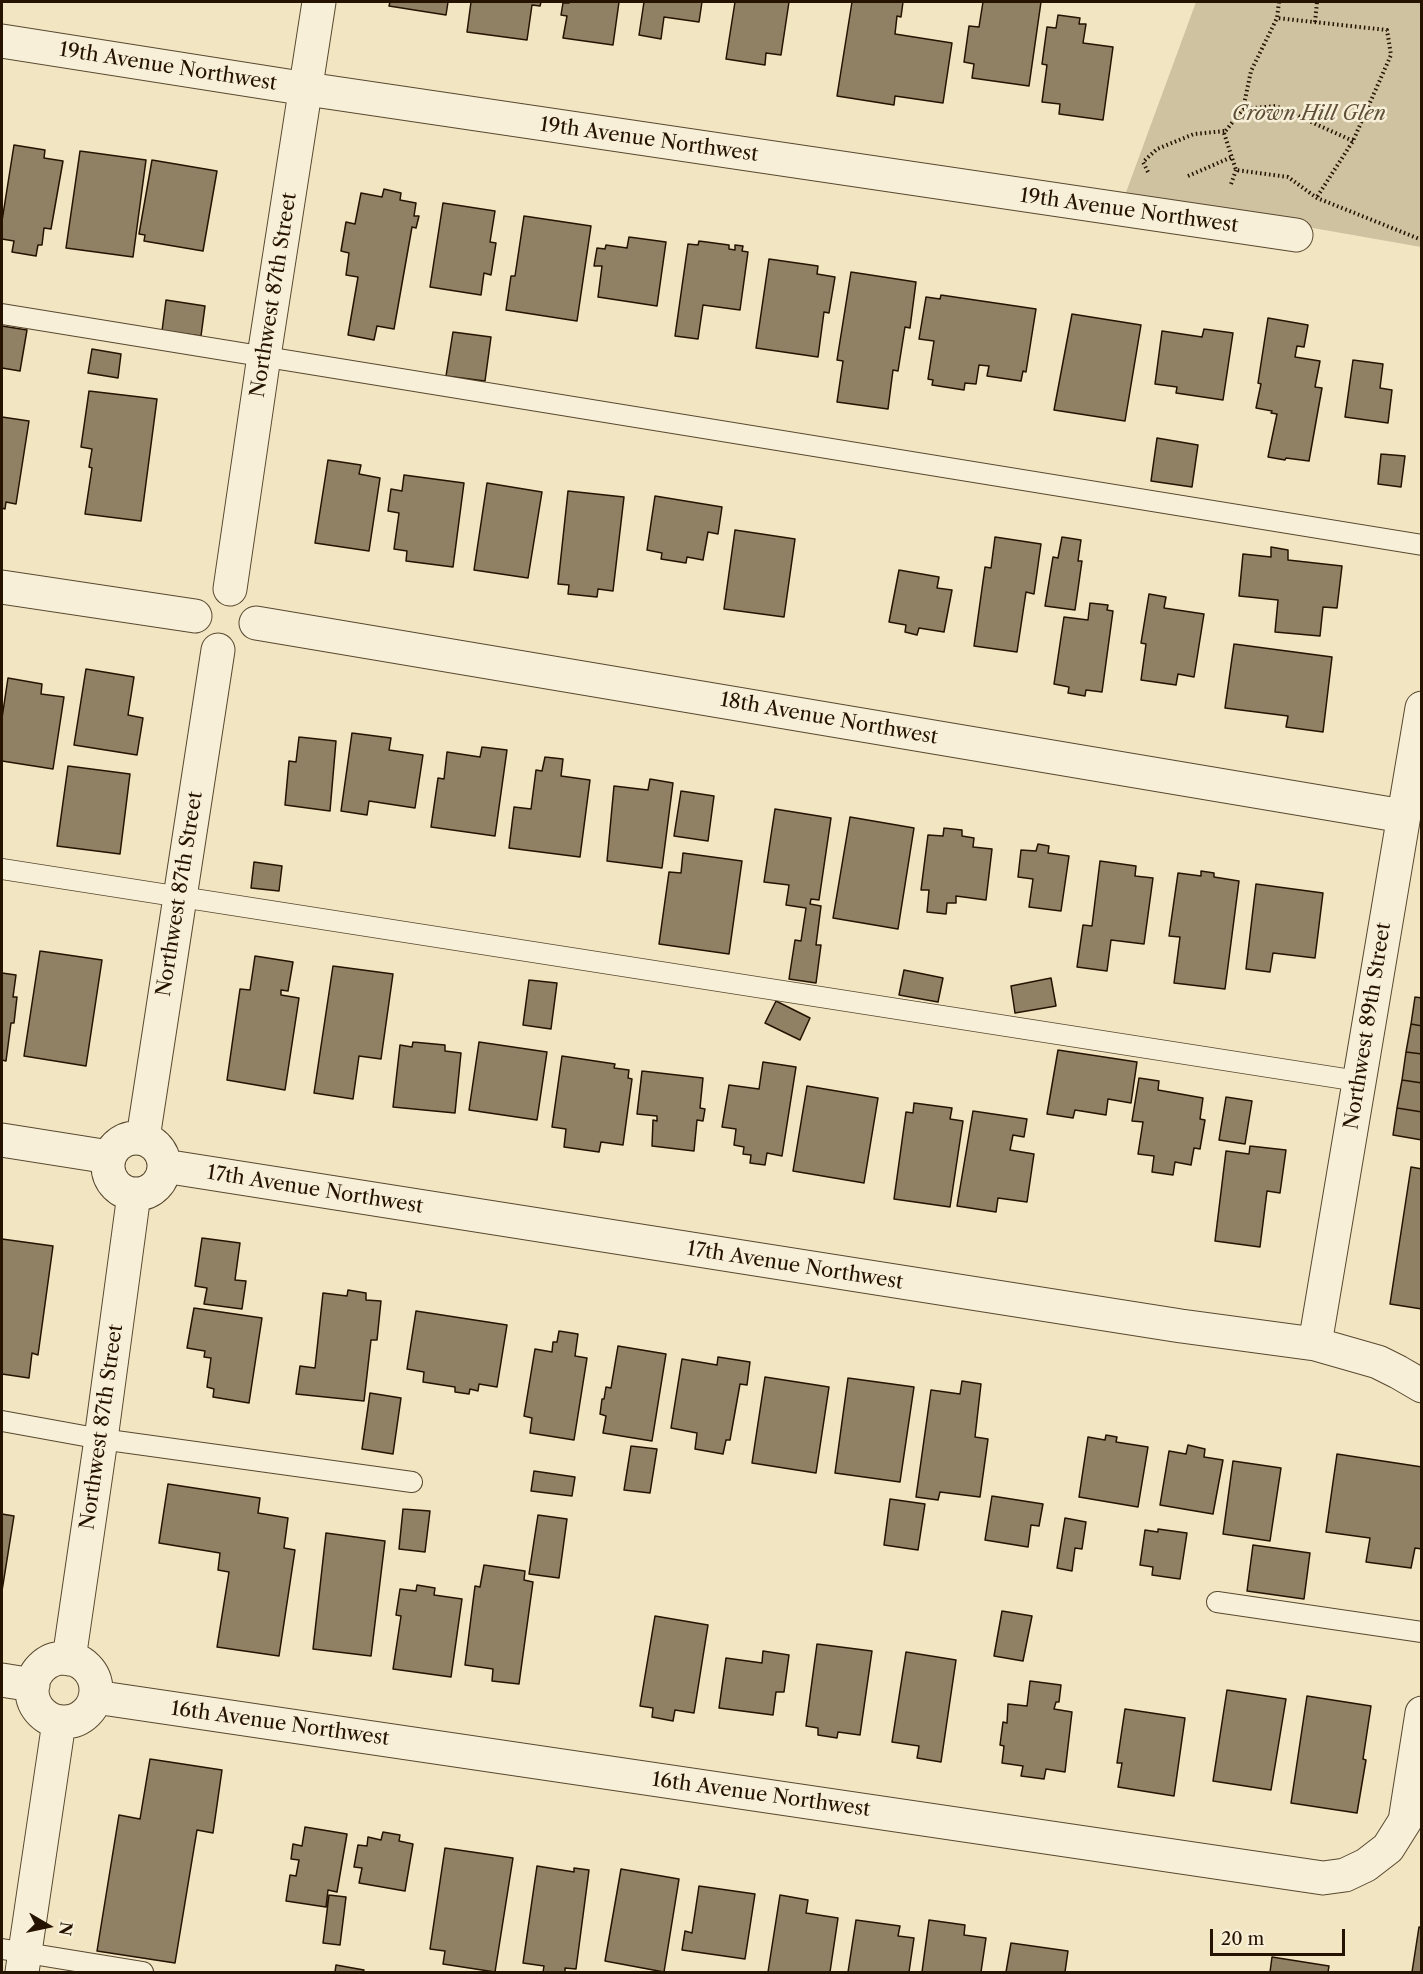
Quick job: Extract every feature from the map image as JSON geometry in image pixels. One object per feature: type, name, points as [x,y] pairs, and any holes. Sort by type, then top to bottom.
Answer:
[{"type":"street","name":"Northwest 87th Street","points":[[230,589],[320,2]]},
{"type":"street","name":"19th Avenue Northwest","points":[[2,41],[307,89],[1296,236]]},
{"type":"street","points":[[2,587],[195,616]]},
{"type":"street","points":[[230,589],[245,596],[251,603],[256,613],[255,623],[253,633],[239,648],[218,650],[208,646],[200,639],[196,630],[195,616],[200,601],[207,595],[217,590],[230,589]]},
{"type":"street","name":"18th Avenue Northwest","points":[[255,623],[1402,816]]},
{"type":"street","name":"Northwest 87th Street","points":[[143,1138],[218,650]]},
{"type":"street","name":"Northwest 89th Street","points":[[1315,1344],[1402,816],[1422,708]]},
{"type":"street","points":[[143,1138],[157,1146],[162,1154],[164,1173],[154,1189],[146,1193],[126,1193],[118,1188],[108,1173],[109,1157],[122,1141],[143,1138]]},
{"type":"street","points":[[2,1140],[109,1157]]},
{"type":"street","name":"17th Avenue Northwest","points":[[164,1166],[1157,1322],[1315,1344],[1378,1362],[1420,1385]]},
{"type":"street","name":"Northwest 87th Street","points":[[69,1659],[134,1194]]},
{"type":"street","points":[[69,1659],[84,1665],[90,1672],[95,1682],[95,1697],[87,1713],[78,1719],[59,1722],[46,1717],[39,1709],[34,1700],[33,1685],[38,1671],[46,1664],[55,1660],[69,1659]]},
{"type":"street","points":[[2,1680],[33,1685]]},
{"type":"street","name":"16th Avenue Northwest","points":[[95,1697],[1323,1878],[1345,1875],[1366,1865],[1388,1848],[1405,1821],[1422,1713]]},
{"type":"street","points":[[16,1958],[59,1722]]},
{"type":"lane","points":[[2,314],[1422,545]]},
{"type":"lane","points":[[2,869],[1358,1081]]},
{"type":"lane","points":[[2,1422],[101,1439],[412,1482]]},
{"type":"lane","points":[[1217,1602],[1422,1632]]},
{"type":"lane","points":[[16,1958],[143,1972]]},
{"type":"path","points":[[1279,2],[1277,18],[1251,71],[1243,109],[1224,134],[1236,170],[1288,177],[1317,198],[1422,240]]},
{"type":"path","points":[[1315,22],[1317,2]]},
{"type":"path","points":[[1277,18],[1387,30],[1391,56],[1353,141],[1317,198]]},
{"type":"path","points":[[1243,109],[1276,106],[1353,141]]},
{"type":"path","points":[[1151,179],[1143,162],[1157,149],[1194,134],[1226,131]]},
{"type":"path","points":[[1178,181],[1232,157]]},
{"type":"green space","name":"Crown Hill Glen","points":[[1196,2],[1421,2],[1421,247],[1125,195]]},
{"type":"building","points":[[390,2],[448,2],[446,15],[389,6]]},
{"type":"building","points":[[471,2],[541,2],[540,6],[532,5],[527,40],[467,32]]},
{"type":"building","points":[[619,2],[613,45],[563,38],[567,16],[561,15],[563,3]]},
{"type":"building","points":[[644,2],[702,2],[699,22],[664,17],[661,39],[639,35]]},
{"type":"building","points":[[735,2],[789,2],[781,55],[766,53],[765,65],[726,59]]},
{"type":"building","points":[[852,2],[903,2],[901,17],[897,16],[895,34],[952,43],[943,103],[895,96],[894,105],[837,96]]},
{"type":"building","points":[[983,2],[1041,2],[1029,86],[972,78],[974,64],[964,62],[969,26],[979,27]]},
{"type":"building","points":[[1058,15],[1080,18],[1079,24],[1086,24],[1083,43],[1113,47],[1103,120],[1059,114],[1060,104],[1042,102],[1047,65],[1042,64],[1047,27],[1056,28]]},
{"type":"building","points":[[14,145],[45,150],[44,158],[63,161],[51,229],[44,228],[42,245],[38,245],[36,256],[12,252],[14,241],[2,239],[2,221]]},
{"type":"building","points":[[80,151],[146,160],[133,257],[66,248]]},
{"type":"building","points":[[152,160],[217,171],[203,251],[144,241],[145,235],[139,234]]},
{"type":"building","points":[[384,189],[401,193],[400,200],[416,203],[414,216],[419,216],[416,228],[412,227],[394,329],[377,326],[374,340],[348,335],[358,277],[346,275],[349,253],[341,251],[346,222],[355,224],[361,193],[382,197]]},
{"type":"building","points":[[443,203],[495,211],[490,242],[496,243],[491,275],[484,273],[481,295],[430,287]]},
{"type":"building","points":[[524,216],[591,226],[577,321],[506,310],[511,276],[515,276]]},
{"type":"building","points":[[629,237],[666,242],[657,306],[598,297],[602,266],[594,266],[597,248],[605,249],[606,245],[627,248]]},
{"type":"building","points":[[699,241],[729,245],[729,249],[735,250],[735,245],[743,246],[742,251],[748,252],[740,310],[703,305],[698,339],[675,336],[688,244],[698,245]]},
{"type":"building","points":[[769,259],[818,266],[817,274],[835,277],[829,313],[824,312],[818,357],[756,348]]},
{"type":"building","points":[[851,272],[916,282],[910,328],[905,327],[898,371],[893,370],[888,409],[837,402],[843,361],[837,360]]},
{"type":"building","points":[[941,295],[1036,309],[1026,372],[1023,371],[1021,381],[987,376],[989,366],[979,365],[976,384],[965,383],[964,390],[932,385],[933,380],[928,379],[934,341],[919,339],[926,297],[940,299]]},
{"type":"building","points":[[166,300],[205,306],[201,336],[162,331]]},
{"type":"building","points":[[1072,314],[1141,325],[1125,421],[1054,410]]},
{"type":"building","points":[[1268,318],[1308,325],[1304,347],[1297,346],[1295,357],[1320,361],[1315,387],[1322,388],[1309,461],[1268,457],[1277,414],[1256,408]]},
{"type":"building","points":[[2,326],[27,330],[20,371],[2,368]]},
{"type":"building","points":[[1204,329],[1233,333],[1223,400],[1176,393],[1177,387],[1155,384],[1162,331],[1202,337]]},
{"type":"building","points":[[453,332],[491,337],[485,381],[446,376]]},
{"type":"building","points":[[92,349],[121,354],[118,378],[88,373]]},
{"type":"building","points":[[1353,360],[1383,364],[1380,388],[1392,390],[1388,423],[1345,417]]},
{"type":"building","points":[[89,391],[157,399],[141,521],[85,514],[92,468],[89,467],[92,449],[81,447]]},
{"type":"building","points":[[2,417],[29,421],[16,504],[6,502],[5,509],[2,508]]},
{"type":"building","points":[[1157,438],[1198,445],[1192,487],[1151,481]]},
{"type":"building","points":[[1381,454],[1405,456],[1401,487],[1378,484]]},
{"type":"building","points":[[328,460],[361,465],[359,474],[380,478],[369,551],[315,543]]},
{"type":"building","points":[[404,475],[464,483],[453,567],[406,561],[407,551],[394,549],[399,513],[388,511],[391,489],[402,491]]},
{"type":"building","points":[[487,483],[542,492],[528,578],[474,570]]},
{"type":"building","points":[[568,491],[624,497],[613,591],[598,589],[597,597],[568,594],[569,585],[558,584]]},
{"type":"building","points":[[655,496],[722,507],[718,534],[708,532],[703,560],[687,557],[686,563],[661,559],[662,553],[647,550]]},
{"type":"building","points":[[735,530],[795,539],[784,617],[724,609]]},
{"type":"building","points":[[995,537],[1041,544],[1034,594],[1026,592],[1017,652],[974,646],[985,567],[991,568]]},
{"type":"building","points":[[1062,537],[1081,540],[1078,561],[1082,561],[1075,610],[1045,606],[1053,557],[1058,558]]},
{"type":"building","points":[[1271,547],[1288,550],[1288,560],[1342,566],[1337,608],[1323,607],[1320,636],[1275,632],[1278,600],[1239,596],[1243,554],[1271,557]]},
{"type":"building","points":[[899,570],[939,577],[937,588],[952,590],[944,632],[919,628],[917,635],[905,632],[906,625],[889,622]]},
{"type":"building","points":[[1149,594],[1166,597],[1164,608],[1204,614],[1194,677],[1178,674],[1176,685],[1141,680],[1146,644],[1141,643]]},
{"type":"building","points":[[1090,603],[1108,605],[1107,610],[1113,611],[1102,692],[1086,690],[1085,696],[1068,693],[1069,687],[1054,684],[1064,617],[1088,620]]},
{"type":"building","points":[[1234,644],[1332,657],[1323,732],[1286,727],[1288,716],[1225,708]]},
{"type":"building","points":[[86,669],[134,677],[128,715],[143,718],[137,755],[74,745]]},
{"type":"building","points":[[8,678],[42,684],[41,694],[64,697],[53,769],[2,761],[2,718]]},
{"type":"building","points":[[352,733],[391,738],[389,750],[423,755],[415,808],[369,801],[367,815],[341,811]]},
{"type":"building","points":[[299,737],[336,741],[330,811],[285,805],[289,761],[296,762]]},
{"type":"building","points":[[482,747],[507,750],[495,836],[431,827],[438,778],[444,779],[447,752],[480,757]]},
{"type":"building","points":[[545,757],[563,759],[561,776],[590,780],[580,857],[509,848],[514,807],[531,809],[536,770],[542,771]]},
{"type":"building","points":[[68,766],[130,774],[120,854],[57,846]]},
{"type":"building","points":[[650,779],[673,783],[662,868],[607,861],[614,786],[648,790]]},
{"type":"building","points":[[681,791],[714,796],[708,841],[674,836]]},
{"type":"building","points":[[775,809],[831,818],[819,900],[811,899],[810,904],[821,906],[816,945],[821,945],[816,983],[789,979],[795,940],[801,941],[806,908],[786,905],[789,885],[764,882]]},
{"type":"building","points":[[850,817],[914,828],[898,929],[833,918]]},
{"type":"building","points":[[944,828],[962,830],[962,836],[974,838],[973,847],[992,849],[986,900],[956,896],[956,903],[947,903],[946,914],[927,912],[929,890],[921,890],[928,835],[943,836]]},
{"type":"building","points":[[1038,844],[1049,846],[1048,853],[1069,856],[1061,911],[1029,907],[1033,879],[1018,877],[1021,850],[1036,851]]},
{"type":"building","points":[[683,853],[742,861],[729,954],[659,944],[669,872],[681,873]]},
{"type":"building","points":[[1100,861],[1136,866],[1135,876],[1153,878],[1144,944],[1111,940],[1107,971],[1077,967],[1083,925],[1092,926]]},
{"type":"building","points":[[254,862],[282,866],[279,891],[251,888]]},
{"type":"building","points":[[1201,871],[1214,873],[1214,877],[1239,881],[1225,989],[1174,983],[1180,937],[1169,936],[1178,873],[1201,876]]},
{"type":"building","points":[[1256,884],[1323,893],[1315,958],[1273,953],[1270,972],[1246,969]]},
{"type":"building","points":[[40,951],[102,960],[86,1066],[24,1056]]},
{"type":"building","points":[[255,956],[293,962],[288,991],[281,990],[281,995],[299,998],[285,1090],[227,1080],[240,989],[250,990]]},
{"type":"building","points":[[333,966],[393,974],[381,1059],[359,1056],[353,1099],[314,1093]]},
{"type":"building","points":[[904,970],[943,978],[938,1002],[899,995]]},
{"type":"building","points":[[2,973],[16,975],[13,997],[17,997],[6,1061],[2,1060]]},
{"type":"building","points":[[1051,978],[1056,1006],[1015,1013],[1011,986]]},
{"type":"building","points":[[529,980],[557,983],[551,1029],[523,1025]]},
{"type":"building","points":[[1415,997],[1422,998],[1422,1026],[1411,1024]]},
{"type":"building","points":[[776,1001],[810,1018],[800,1040],[765,1023]]},
{"type":"building","points":[[1411,1024],[1422,1026],[1422,1054],[1406,1052]]},
{"type":"building","points":[[413,1042],[445,1045],[445,1051],[461,1053],[455,1113],[393,1107],[400,1045],[412,1047]]},
{"type":"building","points":[[479,1042],[547,1052],[537,1120],[469,1110]]},
{"type":"building","points":[[1058,1050],[1137,1062],[1131,1103],[1108,1099],[1106,1115],[1075,1110],[1073,1118],[1047,1114]]},
{"type":"building","points":[[1406,1052],[1422,1054],[1422,1083],[1402,1080]]},
{"type":"building","points":[[562,1056],[615,1064],[614,1068],[629,1070],[628,1078],[632,1079],[623,1145],[601,1142],[599,1152],[564,1147],[566,1129],[552,1127]]},
{"type":"building","points":[[763,1062],[796,1067],[782,1156],[767,1153],[765,1165],[750,1163],[751,1155],[743,1154],[744,1147],[734,1145],[736,1129],[722,1127],[729,1085],[759,1089]]},
{"type":"building","points":[[642,1071],[703,1078],[700,1108],[705,1109],[703,1121],[697,1120],[694,1151],[652,1146],[653,1120],[657,1121],[657,1116],[637,1114]]},
{"type":"building","points":[[1139,1078],[1159,1081],[1158,1090],[1203,1098],[1200,1119],[1205,1120],[1200,1149],[1194,1148],[1191,1165],[1175,1162],[1173,1175],[1152,1172],[1154,1156],[1138,1154],[1143,1122],[1132,1121]]},
{"type":"building","points":[[1402,1080],[1422,1083],[1422,1112],[1397,1108]]},
{"type":"building","points":[[807,1086],[878,1098],[864,1183],[793,1171]]},
{"type":"building","points":[[1226,1097],[1252,1101],[1245,1144],[1219,1140]]},
{"type":"building","points":[[914,1103],[952,1108],[950,1119],[963,1121],[950,1207],[894,1199],[906,1112],[913,1113]]},
{"type":"building","points":[[1397,1108],[1422,1112],[1422,1140],[1393,1135]]},
{"type":"building","points":[[973,1111],[1027,1119],[1024,1137],[1013,1135],[1010,1150],[1034,1154],[1027,1202],[998,1198],[996,1212],[957,1206]]},
{"type":"building","points":[[1250,1146],[1286,1150],[1280,1193],[1267,1191],[1260,1247],[1215,1241],[1226,1151],[1249,1154]]},
{"type":"building","points":[[1411,1167],[1422,1169],[1422,1309],[1390,1304]]},
{"type":"building","points":[[202,1238],[240,1243],[235,1280],[246,1281],[242,1309],[204,1304],[207,1288],[195,1286]]},
{"type":"building","points":[[2,1239],[53,1246],[38,1355],[32,1353],[29,1378],[2,1374]]},
{"type":"building","points":[[348,1290],[366,1293],[366,1300],[381,1301],[377,1340],[371,1340],[364,1401],[296,1394],[300,1366],[315,1368],[323,1293],[347,1296]]},
{"type":"building","points":[[194,1308],[262,1318],[249,1403],[213,1397],[214,1389],[207,1387],[211,1358],[204,1357],[205,1351],[187,1348]]},
{"type":"building","points":[[416,1311],[507,1325],[497,1387],[479,1384],[478,1391],[470,1389],[469,1394],[455,1392],[455,1387],[423,1382],[424,1372],[407,1369]]},
{"type":"building","points":[[559,1331],[578,1334],[575,1356],[587,1358],[574,1440],[530,1433],[532,1418],[524,1416],[535,1349],[552,1352],[553,1342],[557,1342]]},
{"type":"building","points":[[618,1346],[666,1354],[652,1441],[603,1433],[606,1416],[600,1414],[602,1399],[604,1399],[606,1387],[611,1388]]},
{"type":"building","points":[[718,1357],[750,1362],[747,1385],[740,1384],[730,1440],[726,1440],[723,1454],[695,1449],[697,1433],[671,1428],[682,1359],[717,1365]]},
{"type":"building","points":[[765,1377],[829,1387],[816,1473],[752,1463]]},
{"type":"building","points":[[848,1378],[914,1387],[900,1482],[835,1473]]},
{"type":"building","points":[[962,1381],[981,1384],[975,1437],[988,1439],[980,1497],[940,1492],[938,1500],[916,1497],[931,1390],[960,1394]]},
{"type":"building","points":[[370,1393],[401,1398],[393,1454],[362,1449]]},
{"type":"building","points":[[1106,1435],[1117,1437],[1116,1442],[1148,1447],[1138,1507],[1079,1497],[1088,1437],[1105,1440]]},
{"type":"building","points":[[1188,1445],[1205,1449],[1204,1457],[1223,1460],[1213,1514],[1160,1505],[1169,1451],[1186,1454]]},
{"type":"building","points":[[631,1446],[657,1449],[650,1493],[624,1490]]},
{"type":"building","points":[[1337,1454],[1422,1467],[1422,1549],[1415,1548],[1411,1568],[1366,1562],[1370,1538],[1326,1532]]},
{"type":"building","points":[[1233,1461],[1281,1468],[1270,1541],[1223,1534]]},
{"type":"building","points":[[534,1471],[575,1477],[572,1496],[531,1491]]},
{"type":"building","points":[[168,1484],[260,1498],[258,1513],[288,1518],[284,1548],[295,1550],[279,1656],[217,1647],[229,1572],[218,1570],[220,1553],[159,1543]]},
{"type":"building","points":[[992,1496],[1043,1504],[1039,1526],[1031,1525],[1028,1547],[985,1540]]},
{"type":"building","points":[[890,1499],[925,1504],[918,1550],[884,1545]]},
{"type":"building","points":[[403,1509],[430,1511],[425,1552],[399,1549]]},
{"type":"building","points":[[2,1514],[14,1516],[2,1591]]},
{"type":"building","points":[[538,1515],[567,1519],[559,1578],[529,1574]]},
{"type":"building","points":[[1065,1518],[1086,1522],[1082,1549],[1075,1548],[1072,1571],[1057,1568]]},
{"type":"building","points":[[1158,1529],[1187,1533],[1180,1579],[1152,1575],[1153,1567],[1140,1565],[1145,1530],[1158,1532]]},
{"type":"building","points":[[326,1533],[385,1541],[371,1656],[313,1649]]},
{"type":"building","points":[[1253,1545],[1310,1553],[1304,1599],[1247,1591]]},
{"type":"building","points":[[484,1565],[525,1571],[524,1580],[533,1582],[519,1684],[492,1681],[493,1669],[465,1665],[475,1586],[480,1587]]},
{"type":"building","points":[[417,1585],[435,1588],[434,1595],[462,1599],[451,1677],[393,1669],[401,1616],[396,1615],[400,1589],[416,1591]]},
{"type":"building","points":[[1002,1611],[1032,1616],[1023,1661],[994,1656]]},
{"type":"building","points":[[655,1616],[708,1625],[694,1713],[675,1710],[673,1721],[652,1717],[653,1708],[640,1706]]},
{"type":"building","points":[[817,1644],[872,1651],[860,1735],[838,1732],[837,1738],[818,1735],[818,1728],[806,1726]]},
{"type":"building","points":[[763,1651],[789,1655],[784,1692],[776,1692],[773,1715],[719,1708],[726,1658],[762,1663]]},
{"type":"building","points":[[906,1652],[956,1660],[941,1762],[917,1758],[919,1746],[892,1742]]},
{"type":"building","points":[[1030,1681],[1061,1685],[1059,1702],[1056,1702],[1054,1709],[1072,1712],[1065,1772],[1046,1769],[1044,1779],[1021,1776],[1023,1766],[1002,1763],[1004,1746],[1000,1745],[1003,1722],[1007,1723],[1008,1704],[1027,1706]]},
{"type":"building","points":[[1227,1690],[1286,1699],[1271,1790],[1213,1781]]},
{"type":"building","points":[[1307,1696],[1371,1706],[1363,1759],[1366,1760],[1357,1813],[1291,1803]]},
{"type":"building","points":[[1125,1709],[1185,1718],[1174,1796],[1118,1787],[1122,1763],[1117,1763]]},
{"type":"building","points":[[150,1759],[222,1770],[213,1833],[197,1830],[175,1963],[97,1951],[119,1815],[140,1819]]},
{"type":"building","points":[[305,1827],[347,1834],[337,1892],[328,1890],[326,1907],[286,1901],[290,1875],[296,1876],[299,1860],[291,1859],[293,1844],[302,1846]]},
{"type":"building","points":[[383,1832],[400,1835],[399,1841],[413,1844],[405,1891],[359,1883],[362,1868],[354,1867],[358,1845],[367,1846],[368,1837],[381,1840]]},
{"type":"building","points":[[445,1848],[513,1858],[495,1972],[443,1964],[445,1951],[430,1949]]},
{"type":"building","points":[[537,1866],[574,1872],[574,1868],[589,1870],[576,1969],[565,1968],[565,1972],[543,1972],[544,1966],[523,1963]]},
{"type":"building","points":[[621,1869],[679,1879],[664,1972],[605,1961]]},
{"type":"building","points":[[699,1886],[755,1894],[745,1959],[682,1950],[685,1931],[692,1933]]},
{"type":"building","points":[[329,1895],[346,1897],[340,1945],[323,1943]]},
{"type":"building","points":[[780,1895],[808,1900],[806,1913],[838,1918],[830,1972],[768,1972]]},
{"type":"building","points":[[856,1920],[900,1926],[898,1936],[914,1938],[909,1972],[848,1972]]},
{"type":"building","points":[[929,1920],[965,1925],[964,1935],[986,1938],[981,1972],[922,1972]]},
{"type":"building","points":[[1419,1927],[1422,1928],[1422,1972],[1412,1972]]},
{"type":"building","points":[[1011,1943],[1068,1951],[1065,1972],[1006,1972]]},
{"type":"building","points":[[1272,1957],[1329,1966],[1328,1972],[1270,1972]]},
{"type":"building","points":[[336,1965],[364,1970],[363,1972],[335,1972]]}]
